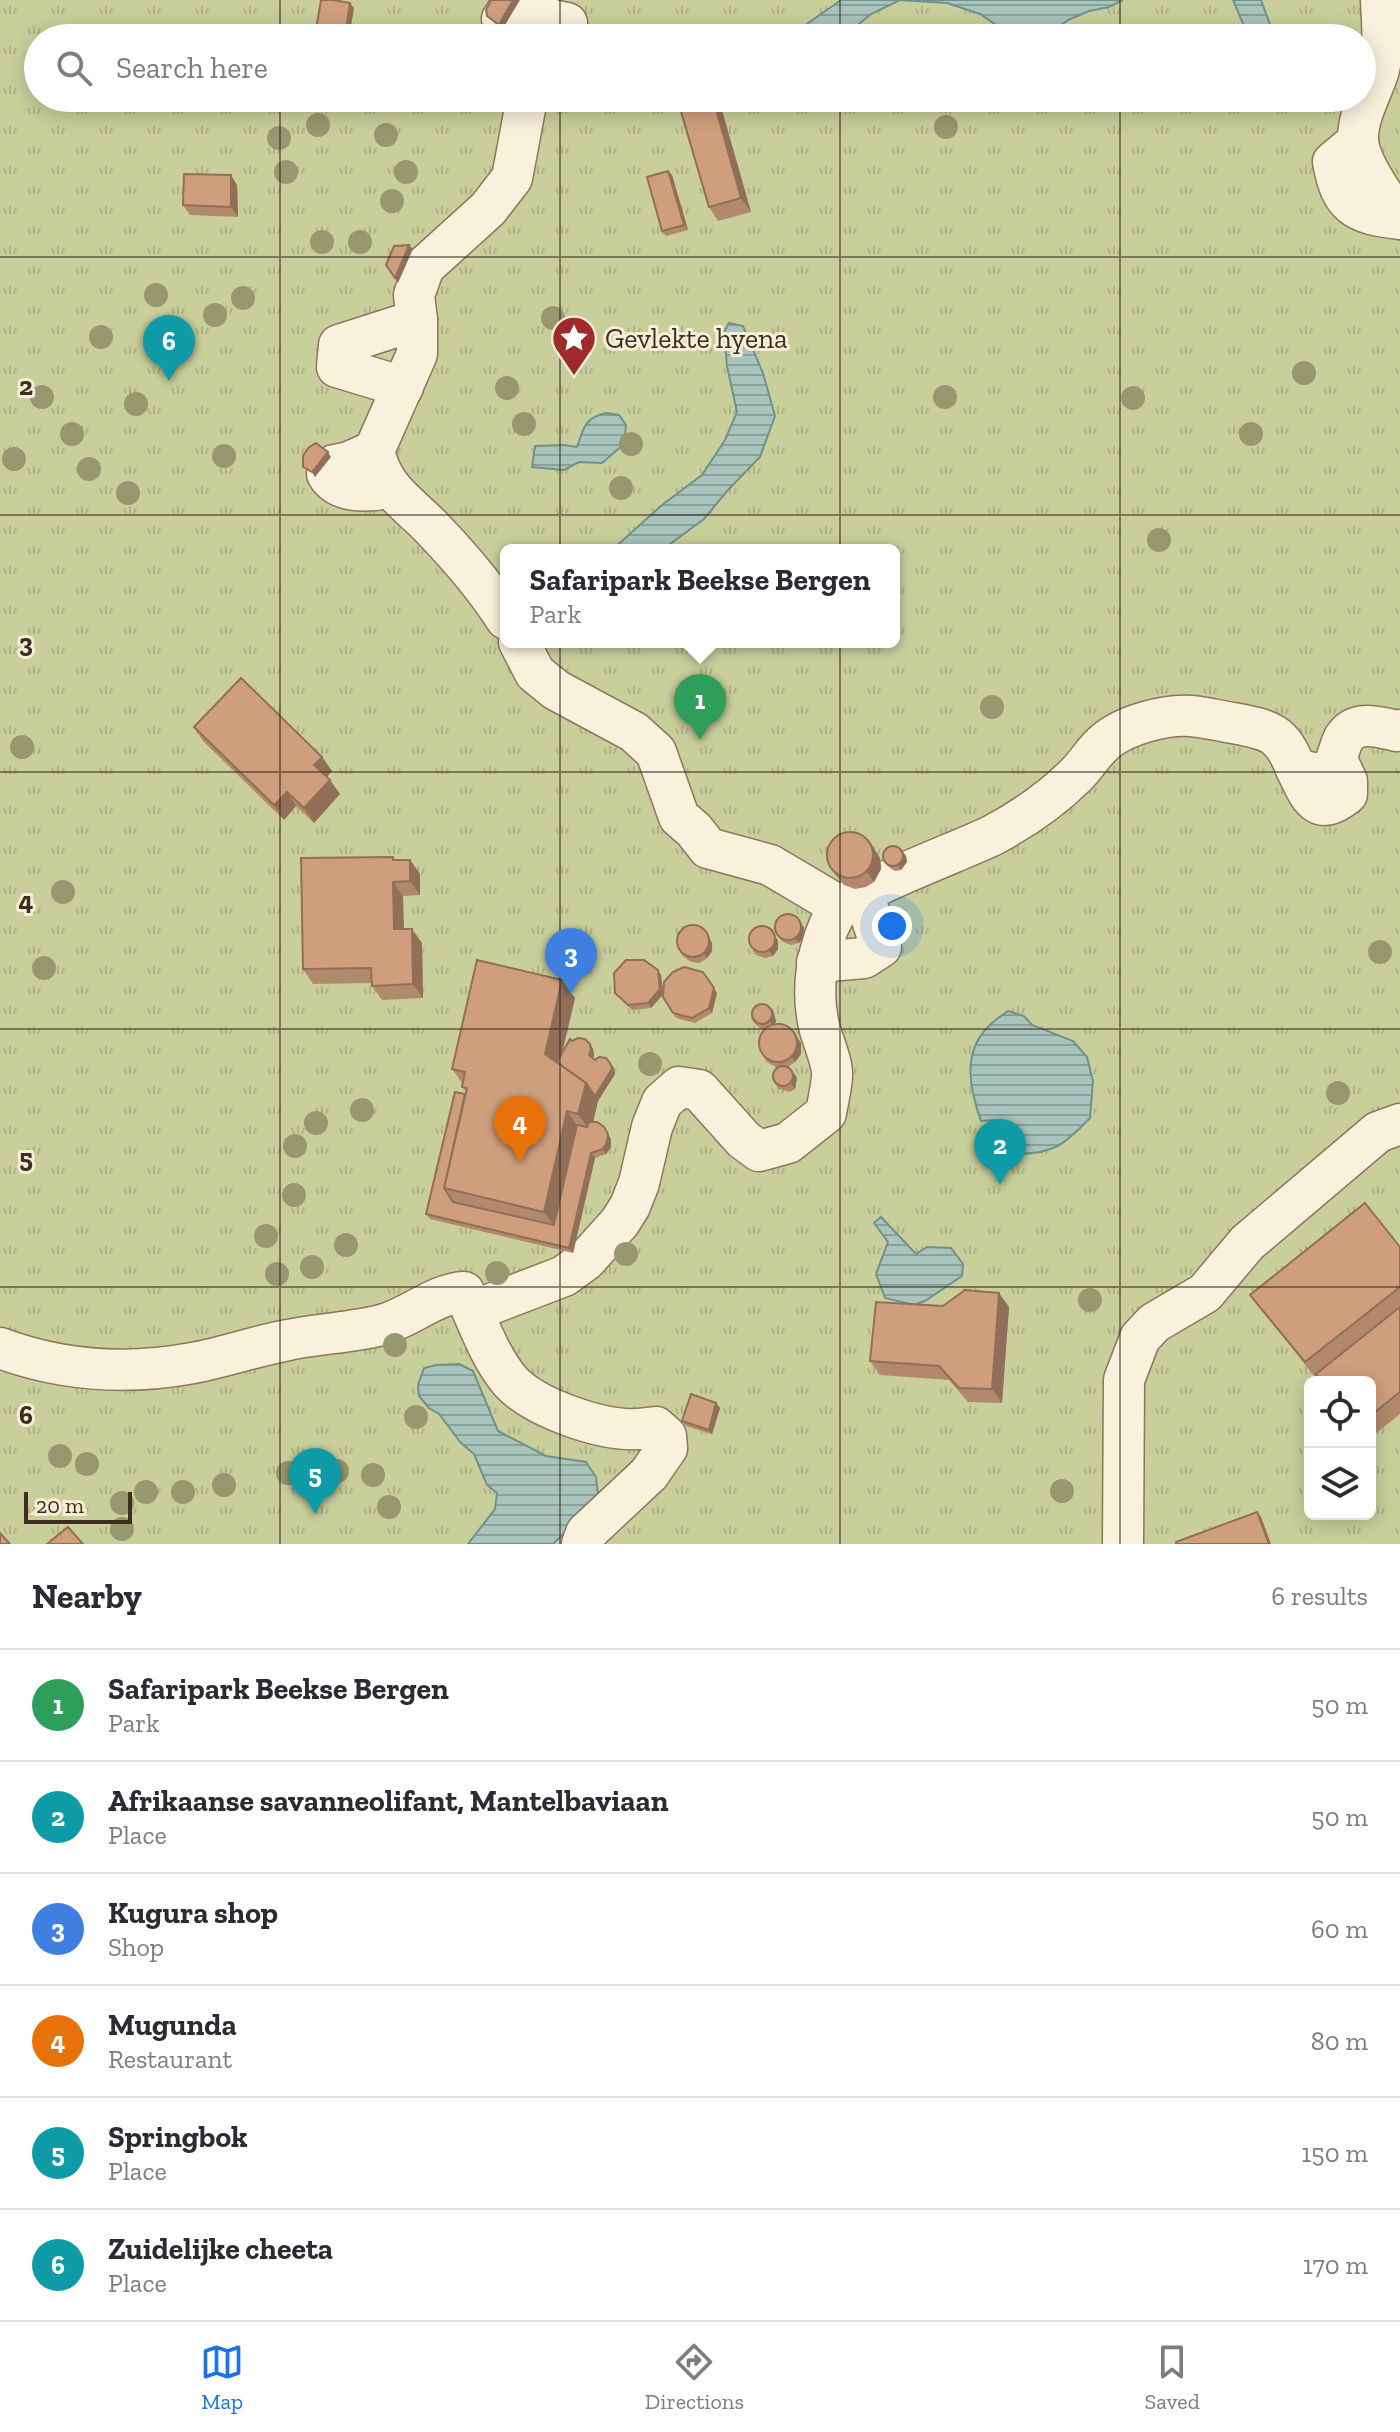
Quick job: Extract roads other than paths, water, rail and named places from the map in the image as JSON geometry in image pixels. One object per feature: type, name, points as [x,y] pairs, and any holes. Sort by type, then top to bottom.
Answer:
[{"type":"street","points":[[1376,78],[1383,45],[1381,0]]},
{"type":"street","points":[[506,24],[502,19],[514,1],[552,20],[568,20]]},
{"type":"street","points":[[500,611],[468,567],[389,488],[374,451],[417,354],[414,295],[424,267],[488,209],[512,178],[524,112]]},
{"type":"street","points":[[1358,141],[1364,112]]},
{"type":"street","points":[[403,387],[337,367],[339,345],[417,320]]},
{"type":"street","points":[[522,648],[535,673],[556,690],[634,732],[656,752],[679,817],[708,848],[770,865],[852,900],[881,947],[864,958],[817,962]]},
{"type":"street","points":[[473,1311],[564,1276],[586,1260],[630,1206],[662,1102],[679,1087],[699,1090],[744,1140],[759,1151],[788,1143],[826,1113],[833,1074],[815,1010],[817,962],[837,910],[875,886],[997,833],[1067,783],[1107,739],[1141,722],[1188,716],[1275,734],[1289,752],[1296,769],[1317,774],[1332,768],[1344,738],[1358,727],[1376,725],[1400,730]]},
{"type":"street","points":[[1123,1544],[1124,1380],[1140,1338],[1154,1323],[1205,1293],[1247,1243],[1378,1132],[1400,1124]]},
{"type":"street","points":[[0,1348],[27,1358],[126,1370],[193,1363],[291,1339],[387,1323],[451,1293],[464,1292],[491,1350],[511,1383],[540,1404],[576,1420],[635,1430],[656,1427],[666,1436],[667,1448],[649,1474],[586,1533],[582,1544]]},
{"type":"water","points":[[841,0],[900,0],[871,14],[859,24],[807,24]]},
{"type":"water","points":[[900,0],[1123,0],[1063,24],[995,24],[980,14],[947,3]]},
{"type":"water","points":[[1233,0],[1261,0],[1270,24],[1243,24]]},
{"type":"water","points":[[729,323],[743,326],[763,373],[775,416],[760,457],[704,519],[670,544],[619,544],[662,505],[702,475],[725,440],[737,412],[727,366],[724,332]]},
{"type":"water","points":[[606,413],[619,415],[626,425],[624,444],[602,463],[579,462],[564,470],[532,467],[535,446],[577,447],[589,421]]},
{"type":"water","points":[[1008,1011],[1024,1016],[1032,1025],[1073,1041],[1087,1057],[1093,1081],[1090,1118],[1066,1141],[1040,1152],[1017,1154],[1007,1139],[1007,1127],[996,1120],[981,1121],[971,1085],[971,1061],[979,1038]]},
{"type":"water","points":[[881,1217],[916,1254],[927,1247],[951,1248],[963,1264],[962,1276],[914,1305],[885,1298],[876,1274],[888,1242],[874,1223]]},
{"type":"water","points":[[459,1364],[473,1371],[498,1431],[546,1456],[586,1462],[596,1477],[598,1496],[553,1544],[468,1544],[495,1509],[497,1493],[487,1485],[474,1454],[419,1396],[418,1385],[424,1368]]},
{"type":"place","name":"Gevlekte hyena","points":[[574,377]]},
{"type":"place","name":"Zuidelijke cheeta","points":[[169,381]]},
{"type":"place","name":"Safaripark Beekse Bergen","points":[[700,740]]},
{"type":"place","name":"Kugura shop","points":[[571,994]]},
{"type":"place","name":"Mugunda","points":[[520,1162]]},
{"type":"place","name":"Afrikaanse savanneolifant, Mantelbaviaan","points":[[1000,1185]]},
{"type":"place","name":"Springbok","points":[[315,1514]]}]
